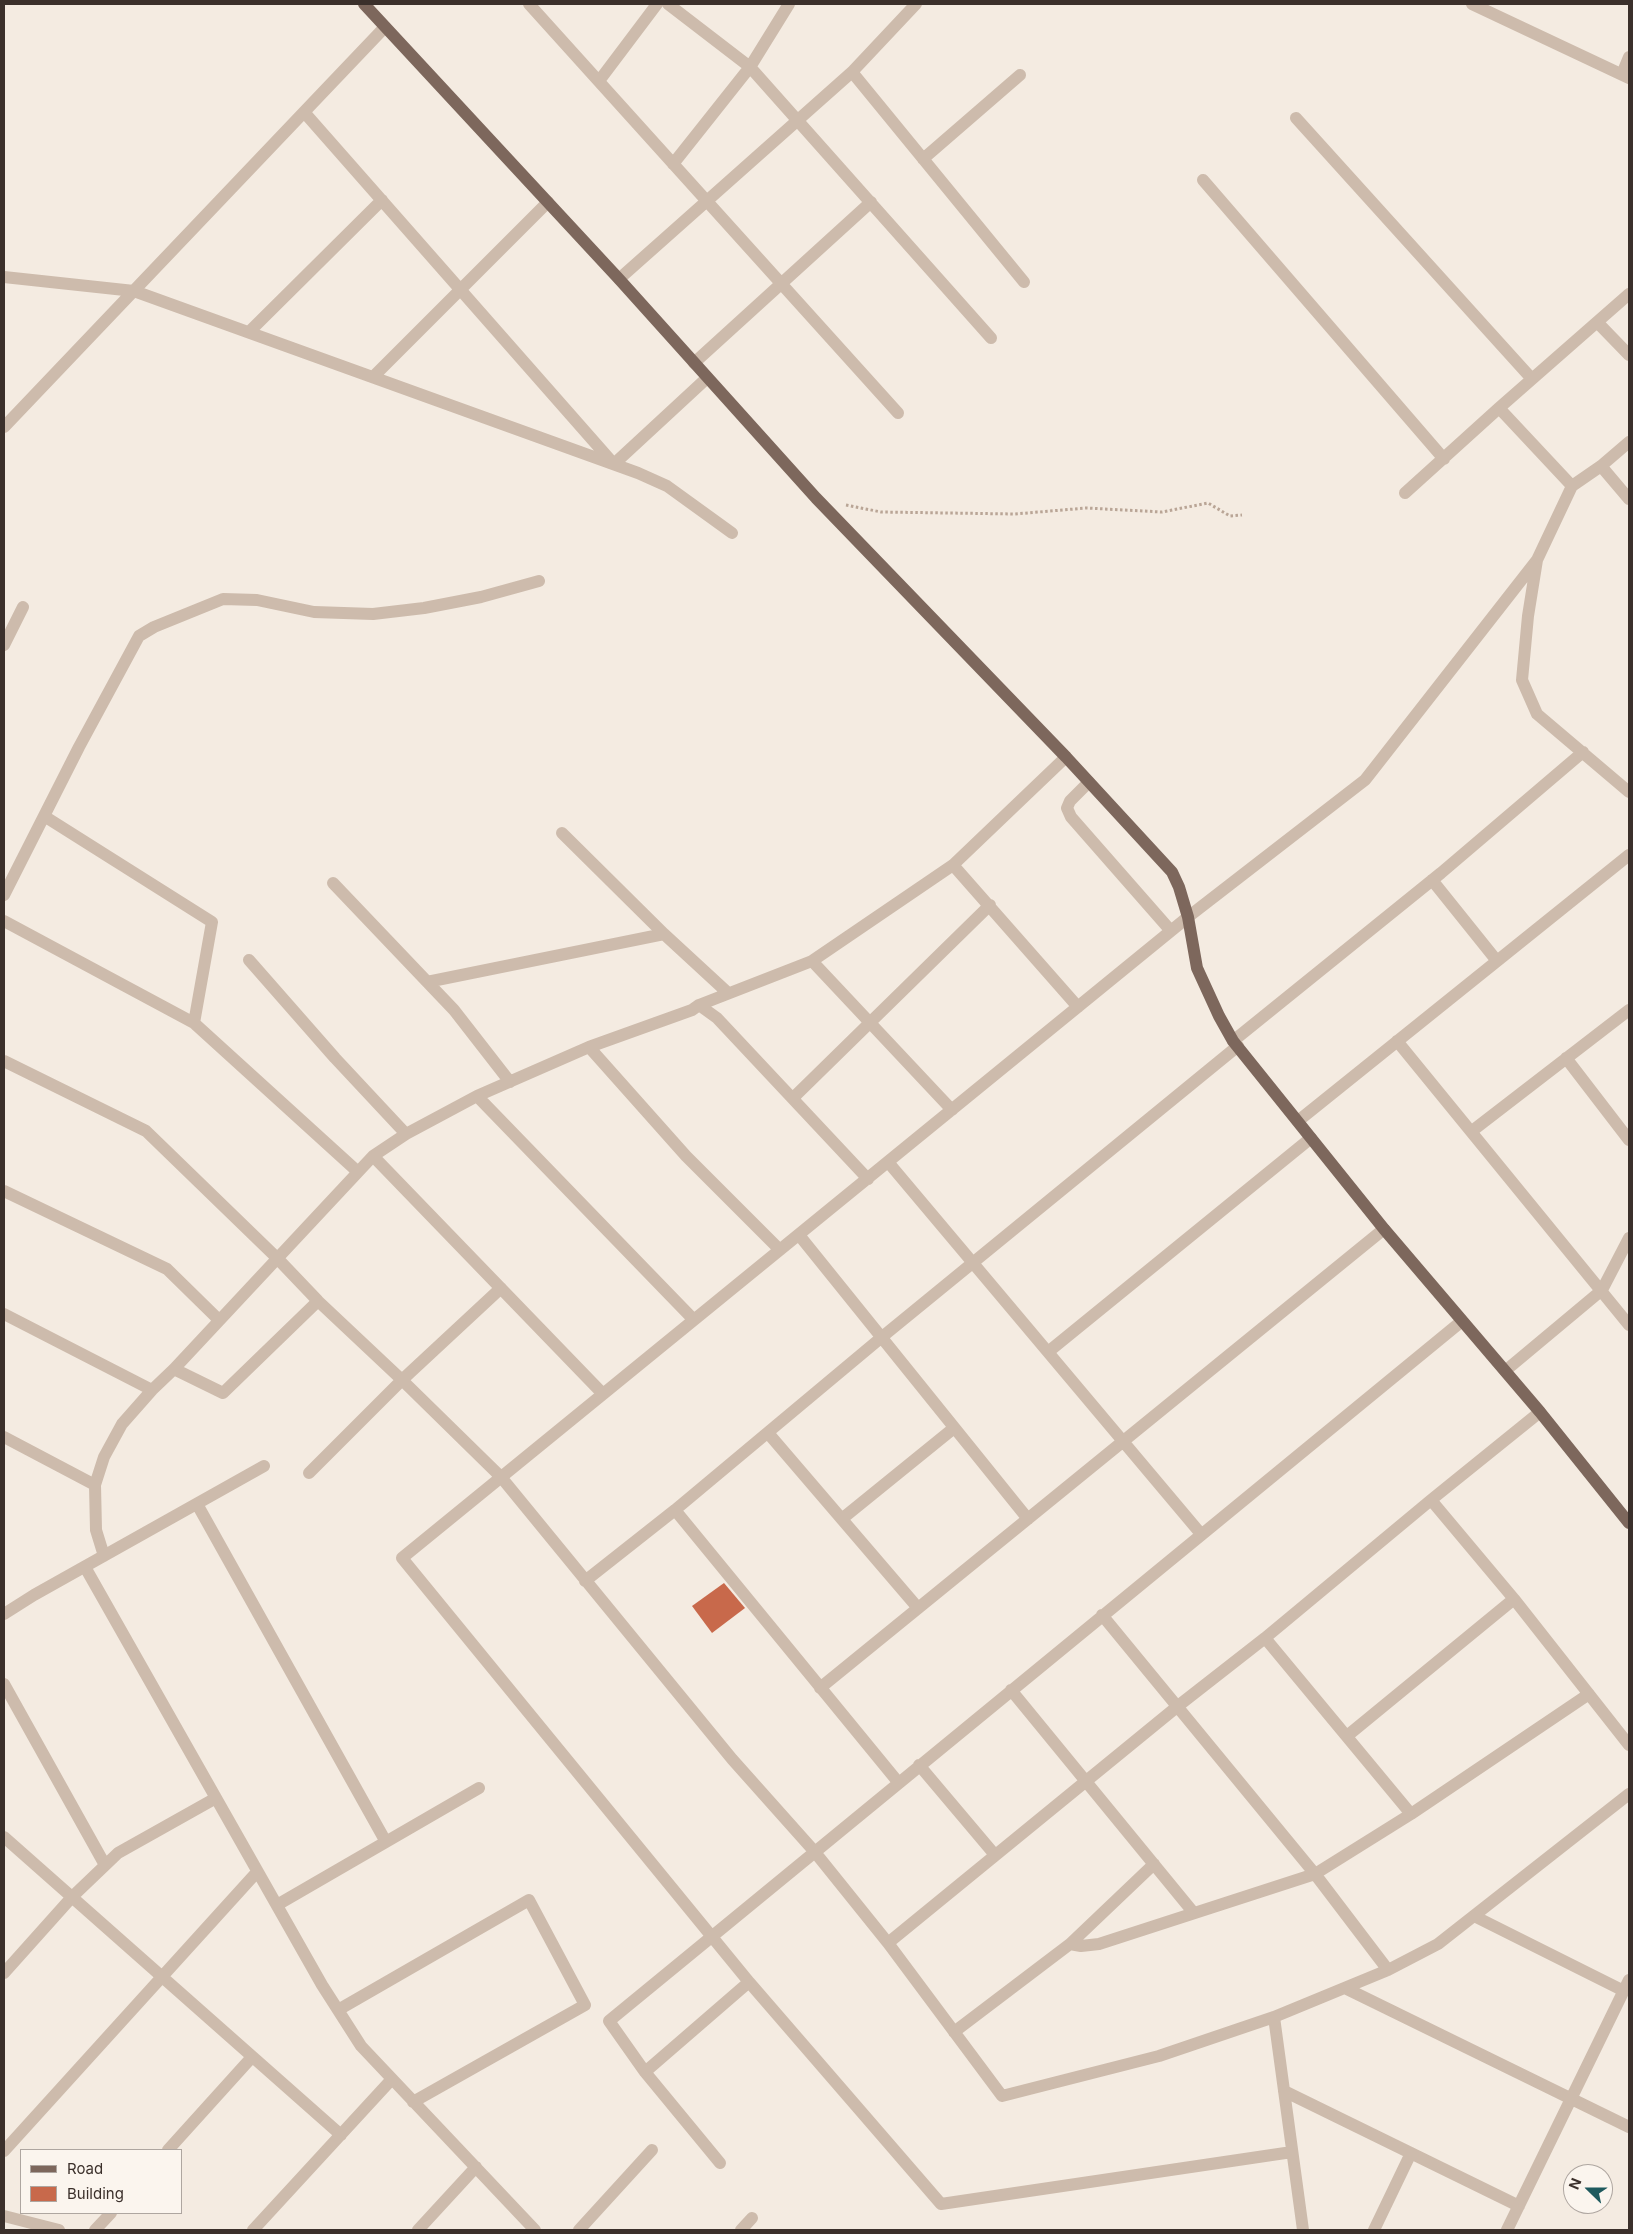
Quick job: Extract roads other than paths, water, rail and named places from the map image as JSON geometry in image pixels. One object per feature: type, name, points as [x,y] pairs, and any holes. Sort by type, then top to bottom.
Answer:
[{"type":"main road","points":[[366,5],[619,279],[816,498],[1066,757],[1172,872],[1179,887],[1188,917],[1197,968],[1215,1008],[1236,1043],[1384,1229],[1540,1412],[1629,1523]]},
{"type":"street","points":[[529,4],[898,413]]},
{"type":"street","points":[[599,81],[656,4]]},
{"type":"street","points":[[668,4],[750,67],[991,338]]},
{"type":"street","points":[[673,164],[750,67],[789,4]]},
{"type":"street","points":[[619,279],[852,72],[916,4]]},
{"type":"street","points":[[1472,4],[1626,76],[1629,57]]},
{"type":"street","points":[[4,427],[385,27]]},
{"type":"street","points":[[852,72],[1024,282]]},
{"type":"street","points":[[923,159],[1020,75]]},
{"type":"street","points":[[304,112],[614,464]]},
{"type":"street","points":[[1296,118],[1532,379]]},
{"type":"street","points":[[1203,180],[1444,459]]},
{"type":"street","points":[[249,332],[382,200]]},
{"type":"street","points":[[373,377],[548,202]]},
{"type":"street","points":[[694,363],[871,202]]},
{"type":"street","points":[[4,277],[134,291],[614,464],[667,486],[732,533]]},
{"type":"street","points":[[1405,493],[1629,294]]},
{"type":"street","points":[[1597,322],[1629,355]]},
{"type":"street","points":[[614,464],[707,378]]},
{"type":"street","points":[[1499,408],[1572,486]]},
{"type":"street","points":[[1292,2152],[940,2204],[749,1982],[402,1558],[1188,917],[1366,780],[1537,560],[1572,486],[1601,466],[1629,442]]},
{"type":"street","points":[[1601,466],[1629,499]]},
{"type":"street","points":[[1537,560],[1528,616],[1522,680],[1538,714],[1629,792]]},
{"type":"street","points":[[4,895],[139,636],[154,627],[222,599],[257,600],[314,612],[374,614],[424,608],[472,599],[540,581]]},
{"type":"street","points":[[4,645],[23,607]]},
{"type":"street","points":[[585,1581],[768,1433],[1583,752]]},
{"type":"street","points":[[104,1556],[96,1530],[95,1485],[104,1458],[122,1424],[373,1156],[406,1134],[477,1096],[589,1047],[692,1010],[699,1005],[728,993],[812,961],[953,864],[1066,757]]},
{"type":"street","points":[[1089,782],[1070,801],[1067,808],[1071,816],[1171,931]]},
{"type":"street","points":[[44,816],[212,922],[194,1023]]},
{"type":"street","points":[[562,833],[664,934],[728,993]]},
{"type":"street","points":[[1298,1121],[1629,855]]},
{"type":"street","points":[[953,864],[1078,1007]]},
{"type":"street","points":[[1432,880],[1497,961]]},
{"type":"street","points":[[333,883],[454,1010],[510,1082]]},
{"type":"street","points":[[793,1098],[990,905]]},
{"type":"street","points":[[4,921],[194,1023],[358,1172]]},
{"type":"street","points":[[427,982],[664,934]]},
{"type":"street","points":[[248,960],[406,1134]]},
{"type":"street","points":[[812,961],[952,1110]]},
{"type":"street","points":[[699,1005],[717,1018],[868,1179]]},
{"type":"street","points":[[1472,1131],[1629,1010]]},
{"type":"street","points":[[1397,1041],[1629,1325]]},
{"type":"street","points":[[589,1047],[686,1156],[780,1250]]},
{"type":"street","points":[[1566,1058],[1629,1140]]},
{"type":"street","points":[[4,1061],[146,1131],[277,1258],[318,1301],[501,1477],[732,1759],[814,1851],[888,1942],[1002,2096],[1159,2056],[1274,2017],[1388,1970],[1438,1944],[1629,1794]]},
{"type":"street","points":[[477,1096],[694,1320]]},
{"type":"street","points":[[1048,1352],[1311,1138]]},
{"type":"street","points":[[373,1156],[603,1394]]},
{"type":"street","points":[[888,1162],[1201,1534]]},
{"type":"street","points":[[4,1191],[167,1269],[219,1320]]},
{"type":"street","points":[[820,1688],[1384,1229]]},
{"type":"street","points":[[799,1235],[1028,1519]]},
{"type":"street","points":[[1505,1371],[1602,1290],[1629,1238]]},
{"type":"street","points":[[309,1473],[402,1380],[501,1288]]},
{"type":"street","points":[[174,1369],[223,1393],[318,1301]]},
{"type":"street","points":[[4,1314],[152,1390]]},
{"type":"street","points":[[720,2163],[645,2072],[609,2021],[711,1935],[1462,1321]]},
{"type":"street","points":[[888,1942],[1178,1706],[1265,1638],[1540,1412]]},
{"type":"street","points":[[843,1518],[954,1428]]},
{"type":"street","points":[[768,1433],[843,1518],[918,1608]]},
{"type":"street","points":[[4,1437],[95,1485]]},
{"type":"street","points":[[4,1614],[264,1466]]},
{"type":"street","points":[[1431,1500],[1514,1599],[1629,1745]]},
{"type":"street","points":[[196,1504],[386,1842]]},
{"type":"street","points":[[675,1510],[898,1782]]},
{"type":"street","points":[[85,1567],[257,1872],[361,2046],[535,2230]]},
{"type":"street","points":[[1347,1736],[1514,1599]]},
{"type":"street","points":[[1102,1615],[1315,1874],[1388,1970]]},
{"type":"street","points":[[1265,1638],[1411,1814]]},
{"type":"street","points":[[4,1684],[105,1865]]},
{"type":"street","points":[[1011,1690],[1193,1912]]},
{"type":"street","points":[[1070,1944],[1081,1946],[1099,1944],[1315,1874],[1411,1814],[1589,1694]]},
{"type":"street","points":[[919,1765],[995,1855]]},
{"type":"street","points":[[277,1906],[479,1788]]},
{"type":"street","points":[[4,1972],[72,1897],[118,1853],[216,1798]]},
{"type":"street","points":[[4,1837],[341,2135]]},
{"type":"street","points":[[954,2032],[1070,1944],[1154,1864]]},
{"type":"street","points":[[4,2151],[257,1872]]},
{"type":"street","points":[[338,2010],[529,1900],[585,2005],[414,2102]]},
{"type":"street","points":[[1474,1916],[1627,1985],[1507,2230]]},
{"type":"street","points":[[645,2072],[749,1982]]},
{"type":"street","points":[[1345,1988],[1629,2127]]},
{"type":"street","points":[[1274,2017],[1303,2230]]},
{"type":"street","points":[[169,2149],[252,2056]]},
{"type":"street","points":[[253,2230],[392,2079]]},
{"type":"street","points":[[1284,2091],[1519,2206]]},
{"type":"street","points":[[579,2230],[652,2150]]},
{"type":"street","points":[[1374,2230],[1411,2154]]},
{"type":"street","points":[[418,2230],[476,2167]]},
{"type":"street","points":[[95,2230],[110,2214]]},
{"type":"street","points":[[4,2216],[59,2230]]},
{"type":"street","points":[[741,2230],[752,2218]]}]
